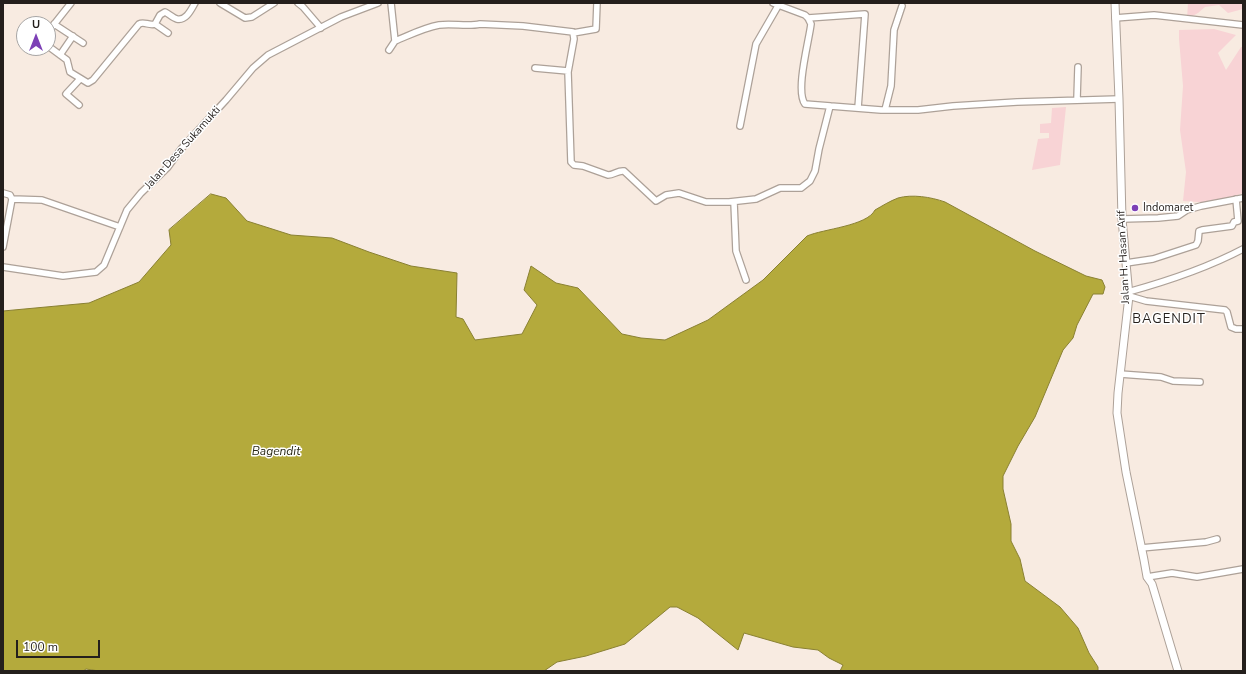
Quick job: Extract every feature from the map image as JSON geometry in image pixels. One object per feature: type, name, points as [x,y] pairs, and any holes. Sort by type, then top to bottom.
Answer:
[{"type":"main road","name":"Jalan H. Hasan Arif","points":[[1115,3],[1122,219],[1129,294],[1117,413],[1126,472],[1147,577],[1152,584],[1178,671]]},
{"type":"street","points":[[56,22],[71,3]]},
{"type":"street","points":[[155,24],[160,15],[165,12],[175,18],[184,18],[188,15],[195,3]]},
{"type":"street","points":[[220,3],[245,18],[252,17],[274,3]]},
{"type":"street","points":[[298,3],[320,28]]},
{"type":"street","name":"Jalan Desa Sukamukti","points":[[3,267],[63,276],[96,272],[104,266],[127,210],[141,193],[168,166],[253,68],[268,55],[341,17],[378,3]]},
{"type":"street","points":[[390,3],[395,41]]},
{"type":"street","points":[[389,50],[395,41],[420,30],[440,25],[480,24],[523,26],[573,33],[596,29],[598,3]]},
{"type":"street","points":[[740,126],[756,44],[775,4],[803,14],[808,18],[811,24],[802,83],[803,101],[805,104],[885,110],[918,110],[953,106],[1077,99],[1119,99]]},
{"type":"street","points":[[885,110],[891,86],[894,30],[902,6]]},
{"type":"street","points":[[808,18],[865,14],[858,108]]},
{"type":"street","points":[[1115,18],[1154,16],[1243,25]]},
{"type":"street","points":[[56,52],[67,60],[70,72],[88,83],[93,80],[141,22],[152,25],[155,24],[168,33]]},
{"type":"street","points":[[56,25],[83,42]]},
{"type":"street","points":[[573,33],[574,39],[568,71],[571,162],[608,175],[624,170],[656,201],[666,195],[678,194],[709,202],[734,202],[756,199],[780,188],[801,188],[810,181],[816,171],[819,149],[830,106]]},
{"type":"street","points":[[60,55],[73,36]]},
{"type":"street","points":[[1077,99],[1078,67]]},
{"type":"street","points":[[535,68],[568,71]]},
{"type":"street","points":[[79,105],[66,94],[80,79]]},
{"type":"street","points":[[3,193],[10,195],[12,199],[3,247]]},
{"type":"street","points":[[1122,219],[1178,216],[1187,210],[1201,206],[1243,198]]},
{"type":"street","points":[[12,199],[42,200],[120,227]]},
{"type":"street","points":[[1126,263],[1153,259],[1196,245],[1202,230],[1232,226],[1234,222],[1238,221],[1236,199]]},
{"type":"street","points":[[734,202],[736,251],[746,280]]},
{"type":"street","points":[[1129,294],[1174,279],[1226,258],[1243,249]]},
{"type":"street","points":[[1129,294],[1146,301],[1225,310],[1227,312],[1231,327],[1243,329]]},
{"type":"street","points":[[1120,374],[1161,377],[1173,381],[1200,382]]},
{"type":"street","points":[[1141,548],[1206,542],[1217,539]]},
{"type":"street","points":[[1147,577],[1172,573],[1196,577],[1243,569]]},
{"type":"shaded area","points":[[1188,3],[1243,3],[1243,9],[1228,13],[1219,5],[1205,7],[1187,19]]},
{"type":"shaded area","points":[[1214,29],[1236,35],[1218,53],[1226,70],[1241,47],[1243,47],[1243,193],[1214,203],[1183,201],[1186,172],[1180,130],[1183,86],[1179,30]]},
{"type":"shaded area","points":[[1066,107],[1060,165],[1032,170],[1038,139],[1049,138],[1049,133],[1040,133],[1040,124],[1051,123],[1052,108]]},
{"type":"water","name":"Bagendit","points":[[211,194],[226,198],[247,221],[291,235],[332,238],[411,266],[457,273],[456,317],[463,319],[475,340],[522,334],[537,305],[524,290],[531,266],[556,283],[578,288],[622,334],[641,338],[665,340],[708,320],[763,280],[807,236],[863,220],[875,210],[892,201],[909,196],[928,197],[945,202],[1035,251],[1086,276],[1102,280],[1105,287],[1103,294],[1093,294],[1077,325],[1073,338],[1063,350],[1035,417],[1003,476],[1003,489],[1011,524],[1011,541],[1020,559],[1025,581],[1060,607],[1078,628],[1089,653],[1098,667],[1098,671],[840,671],[843,665],[829,658],[818,650],[793,647],[744,633],[738,650],[698,618],[677,607],[670,607],[625,644],[586,656],[557,662],[544,671],[99,671],[86,669],[83,671],[3,671],[3,311],[89,303],[139,282],[171,245],[169,230]]},
{"type":"place","name":"Indomaret","points":[[1135,208]]},
{"type":"district","name":"BAGENDIT","points":[[1169,320]]}]
